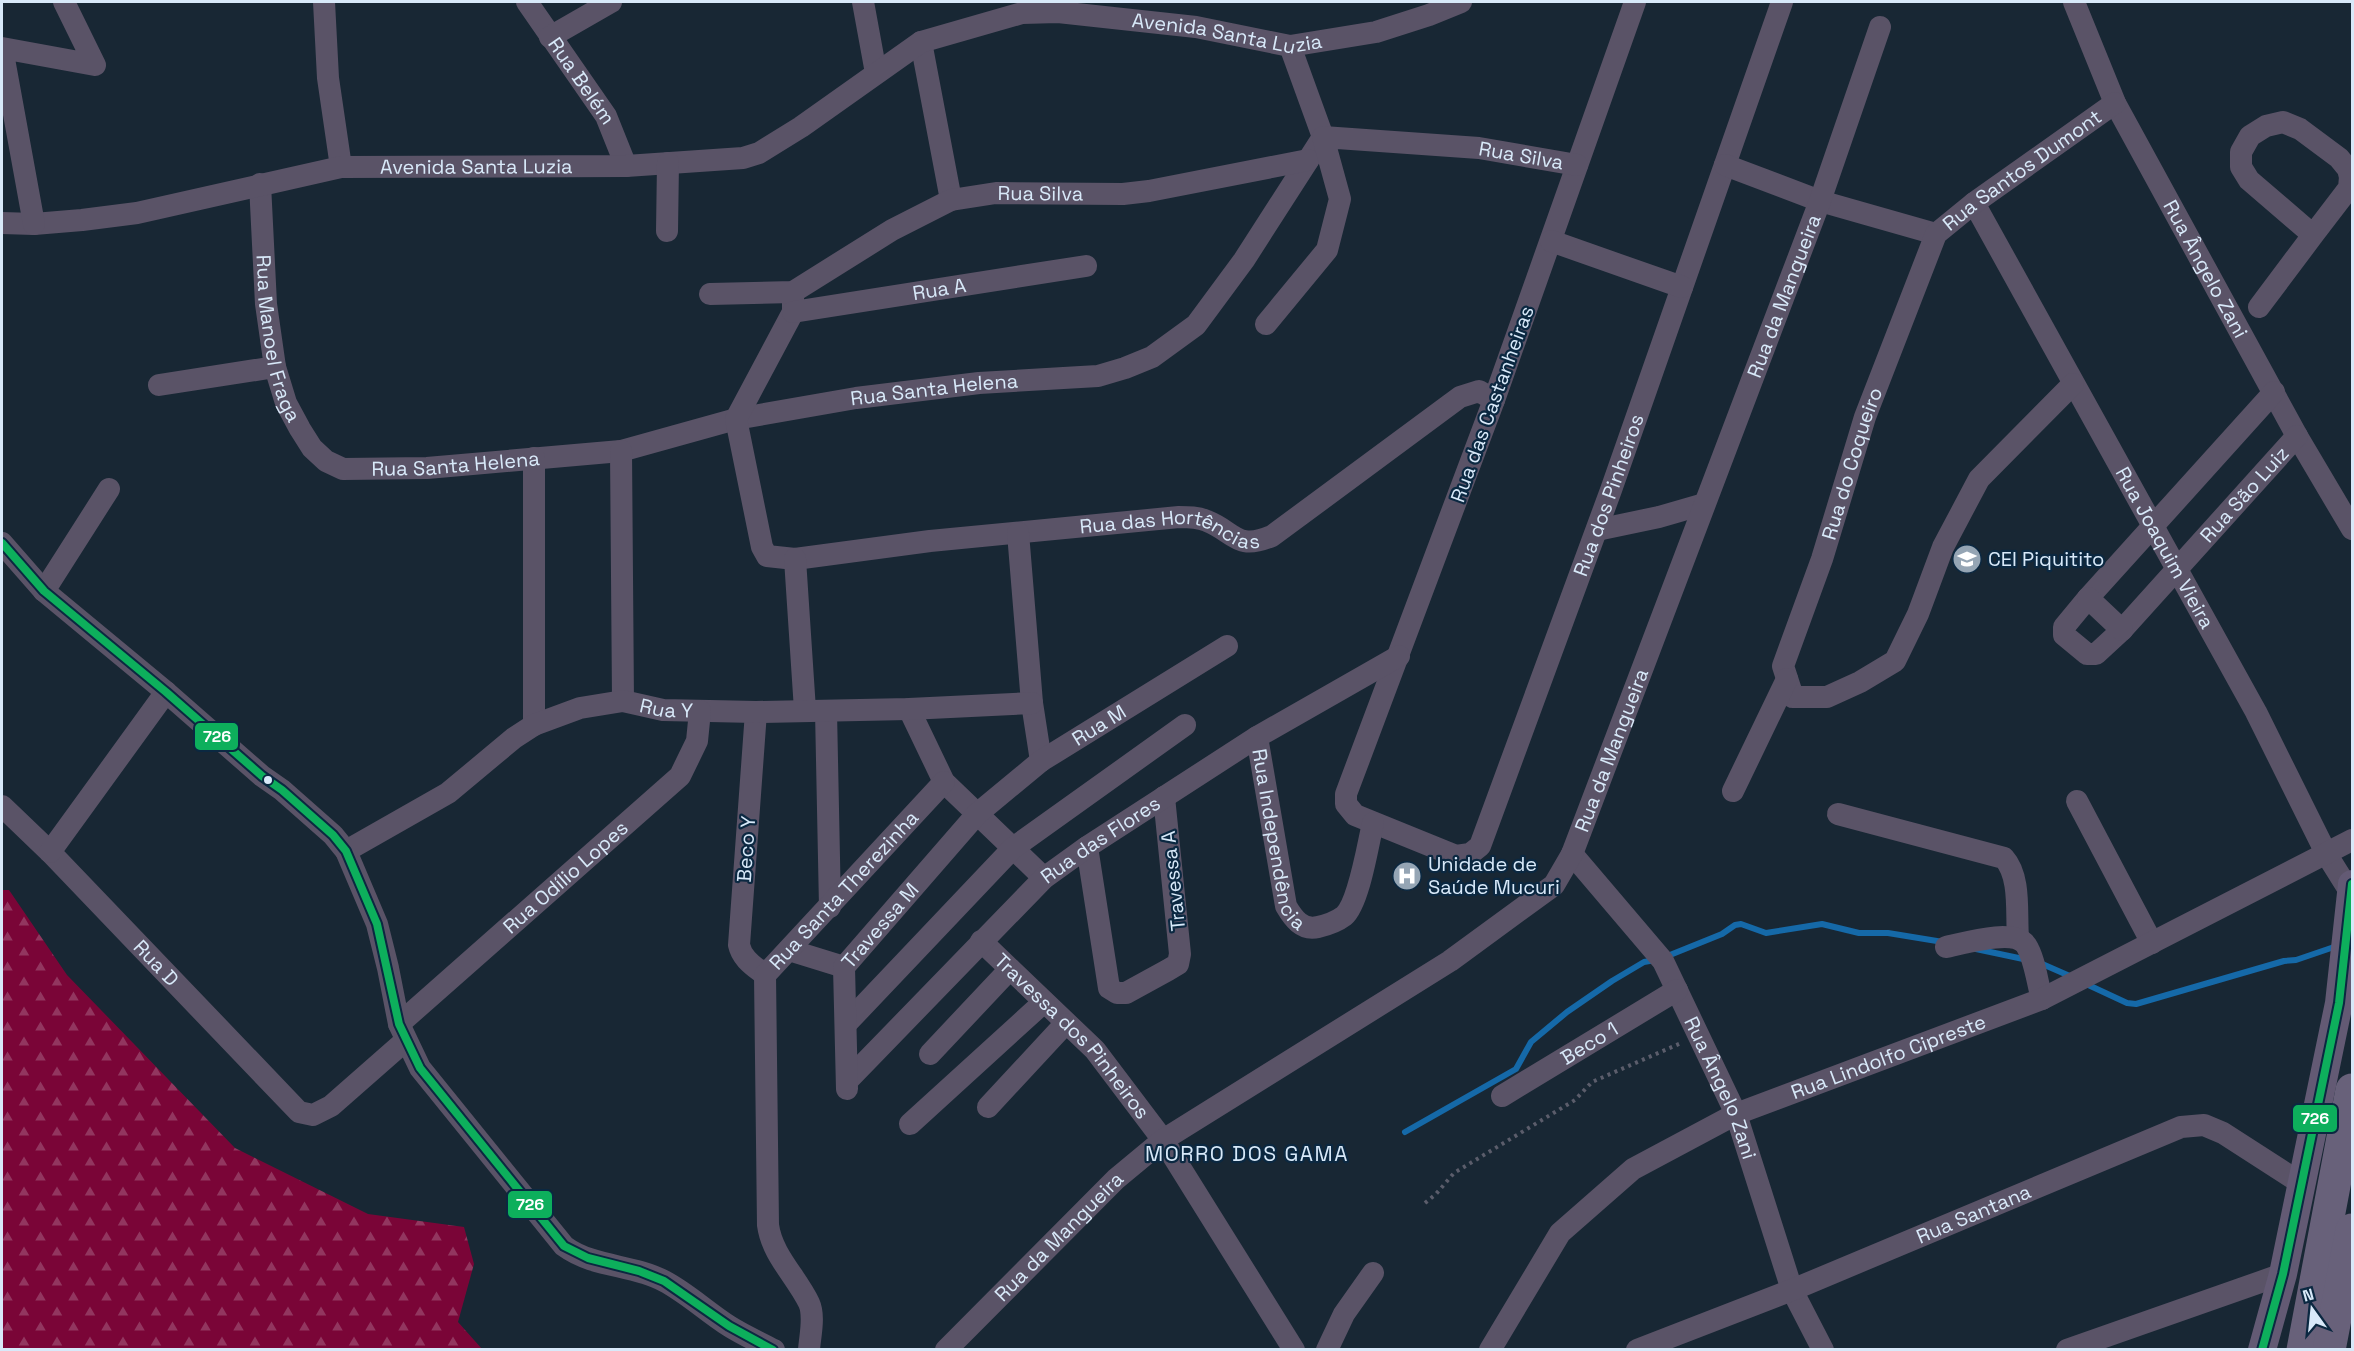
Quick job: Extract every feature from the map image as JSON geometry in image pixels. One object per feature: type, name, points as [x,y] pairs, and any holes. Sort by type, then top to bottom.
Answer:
[{"type":"highway","points":[[2303,1350],[2352,1090]]},
{"type":"highway","points":[[2329,1350],[2352,1230]]},
{"type":"main road","points":[[2262,1350],[2283,1274],[2339,1003],[2352,884]]},
{"type":"street","points":[[34,224],[2,48],[95,65],[64,2]]},
{"type":"street","points":[[324,2],[328,78],[341,167]]},
{"type":"street","name":"Rua Belém","points":[[527,2],[606,116],[626,166]]},
{"type":"street","points":[[550,37],[610,2]]},
{"type":"street","points":[[863,2],[876,74]]},
{"type":"street","name":"Avenida Santa Luzia","points":[[2,223],[34,224],[137,213],[341,167],[626,166],[743,158],[759,153],[801,128],[921,42],[1000,18],[1040,11],[1196,27],[1290,46],[1376,32],[1461,2]]},
{"type":"street","name":"Rua das Castanheiras","points":[[1346,804],[1346,794],[1494,400],[1635,2]]},
{"type":"street","name":"Rua dos Pinheiros","points":[[1346,804],[1355,815],[1456,856],[1470,854],[1480,846],[1597,530],[1782,2]]},
{"type":"street","name":"Rua Ângelo Zani","points":[[2074,2],[2115,103],[2298,436],[2352,528]]},
{"type":"street","name":"Rua da Mangueira","points":[[946,1350],[1116,1179],[1163,1140],[1450,961],[1554,885],[1572,854],[1820,201],[1880,27]]},
{"type":"street","points":[[921,42],[951,200]]},
{"type":"street","points":[[1266,324],[1327,250],[1340,199],[1323,137],[1290,46]]},
{"type":"street","name":"Rua Santos Dumont","points":[[1725,165],[1820,201],[1936,234],[1974,203],[2115,103]]},
{"type":"street","points":[[2259,307],[2350,190],[2348,169],[2340,158],[2300,129],[2283,122],[2266,126],[2250,136],[2241,152],[2241,167],[2249,180],[2313,235]]},
{"type":"street","name":"Rua Silva","points":[[1323,137],[1479,148],[1577,165]]},
{"type":"street","name":"Rua Santa Helena","points":[[343,469],[427,468],[621,451],[736,419],[856,398],[979,383],[1098,376],[1152,357],[1196,325],[1244,260],[1323,137]]},
{"type":"street","name":"Rua Silva","points":[[736,419],[793,302],[891,230],[951,200],[996,194],[1123,194],[1308,160]]},
{"type":"street","points":[[667,231],[668,163]]},
{"type":"street","name":"Rua Manoel Fraga","points":[[260,184],[266,304],[275,367],[286,403],[312,448],[326,461],[343,469]]},
{"type":"street","name":"Rua Joaquim Vieira","points":[[1974,203],[2256,712],[2327,855],[2352,895]]},
{"type":"street","name":"Rua do Coqueiro","points":[[1790,688],[1783,666],[1822,559],[1865,417],[1936,234]]},
{"type":"street","points":[[1551,241],[1682,287]]},
{"type":"street","name":"Rua A","points":[[793,302],[1086,266]]},
{"type":"street","points":[[710,294],[793,302]]},
{"type":"street","points":[[159,385],[275,367]]},
{"type":"street","points":[[1733,791],[1790,688],[1827,697],[1860,682],[1895,661],[1918,614],[1943,547],[1979,479],[2073,384]]},
{"type":"street","name":"Rua das Hortências","points":[[736,419],[762,547],[767,556],[795,558],[930,541],[1194,518],[1208,521],[1239,541],[1258,542],[1272,536],[1460,397],[1479,391],[1494,400]]},
{"type":"street","name":"Rua São Luiz","points":[[2274,392],[2088,598],[2064,627],[2064,635],[2091,656],[2096,654],[2122,630],[2298,436]]},
{"type":"street","points":[[621,451],[623,701]]},
{"type":"street","points":[[534,458],[534,725]]},
{"type":"street","points":[[44,591],[109,489]]},
{"type":"street","points":[[1597,530],[1659,517],[1704,504]]},
{"type":"street","points":[[1018,533],[1032,703],[1041,761]]},
{"type":"street","points":[[2,543],[44,591],[333,835],[346,851],[377,924],[402,1033],[420,1068],[564,1246],[576,1255],[591,1261],[635,1270],[663,1280],[730,1327],[774,1350]]},
{"type":"street","points":[[795,558],[815,710],[830,907]]},
{"type":"street","points":[[2088,598],[2122,630]]},
{"type":"street","name":"Rua M","points":[[977,814],[1041,761],[1227,646]]},
{"type":"street","name":"Rua das Flores","points":[[847,1089],[981,941],[1044,878],[1087,847],[1257,737],[1399,656]]},
{"type":"street","points":[[50,852],[166,692]]},
{"type":"street","name":"Rua Y","points":[[346,851],[447,794],[478,771],[514,738],[534,725],[580,708],[623,701],[663,710],[756,712],[909,709],[1032,703]]},
{"type":"street","points":[[909,709],[944,782],[1044,878]]},
{"type":"street","name":"Rua Odílio Lopes","points":[[313,1115],[331,1106],[402,1033],[680,776],[697,741],[700,711]]},
{"type":"street","name":"Beco Y","points":[[756,712],[739,945],[740,952],[745,958],[765,975]]},
{"type":"street","points":[[846,1024],[1013,848],[1185,725]]},
{"type":"street","name":"Rua Independência","points":[[1257,737],[1286,906],[1293,920],[1314,928],[1331,924],[1345,915],[1354,902],[1373,823]]},
{"type":"street","name":"Rua Santa Therezinha","points":[[809,1350],[812,1313],[809,1303],[774,1248],[768,1225],[765,975],[944,782]]},
{"type":"street","name":"Travessa A","points":[[1087,847],[1110,987],[1117,993],[1126,993],[1178,964],[1180,954],[1164,797]]},
{"type":"street","points":[[2077,801],[2152,943]]},
{"type":"street","name":"Rua D","points":[[2,806],[50,852],[299,1112],[313,1115]]},
{"type":"street","name":"Travessa M","points":[[847,1089],[844,967],[977,814]]},
{"type":"street","points":[[1838,814],[2004,858],[2011,866],[2014,877],[2018,937]]},
{"type":"street","name":"Rua Lindolfo Cipreste","points":[[1490,1350],[1560,1233],[1633,1169],[1736,1114],[2042,999],[2327,855],[2352,840]]},
{"type":"street","name":"Rua Ângelo Zani","points":[[1572,854],[1663,961],[1736,1114],[1792,1290],[1823,1350]]},
{"type":"street","points":[[1946,947],[2007,936],[2018,937],[2029,951],[2042,999]]},
{"type":"street","name":"Travessa dos Pinheiros","points":[[981,941],[1065,1024],[1095,1050],[1163,1140],[1294,1350]]},
{"type":"street","points":[[789,950],[844,967]]},
{"type":"street","points":[[930,1054],[1010,969]]},
{"type":"street","name":"Beco 1","points":[[1502,1096],[1677,990]]},
{"type":"street","points":[[910,1124],[1044,1002]]},
{"type":"street","points":[[988,1107],[1065,1024]]},
{"type":"street","name":"Rua Santana","points":[[1637,1350],[1792,1290],[2181,1127],[2204,1125],[2223,1133],[2302,1184]]},
{"type":"street","points":[[1326,1350],[1344,1314],[1373,1273]]},
{"type":"street","points":[[2067,1350],[2283,1274]]},
{"type":"path","points":[[1425,1203],[1454,1173],[1575,1100],[1592,1082],[1698,1035]]},
{"type":"green space","points":[[2,890],[9,890],[67,975],[235,1148],[368,1214],[464,1227],[474,1264],[458,1322],[482,1349],[2,1349]]},
{"type":"waterway","points":[[1665,957],[1741,924],[1766,933],[1822,924],[1859,933],[1888,933],[1943,942]]},
{"type":"waterway","points":[[2084,983],[2127,1003],[2136,1004],[2284,961],[2296,960],[2337,946]]},
{"type":"waterway","points":[[1976,949],[2028,960]]},
{"type":"waterway","points":[[1405,1132],[1516,1069],[1531,1042],[1567,1012],[1644,962],[1655,960]]},
{"type":"waterway","points":[[2040,963],[2072,977]]},
{"type":"transit line","name":"726","points":[[2,543],[44,591],[166,692],[262,776],[282,790],[333,835],[346,851],[377,924],[399,1024],[420,1068],[564,1246],[588,1258],[639,1271],[664,1281],[729,1326],[773,1350]]},
{"type":"transit line","name":"726","points":[[2262,1350],[2283,1274],[2339,1003],[2352,884]]},
{"type":"place","name":"CEI Piquitito","points":[[1967,559]]},
{"type":"place","name":"Unidade de Saúde Mucuri","points":[[1407,876]]},
{"type":"district","name":"MORRO DOS GAMA","points":[[1247,1153]]}]
